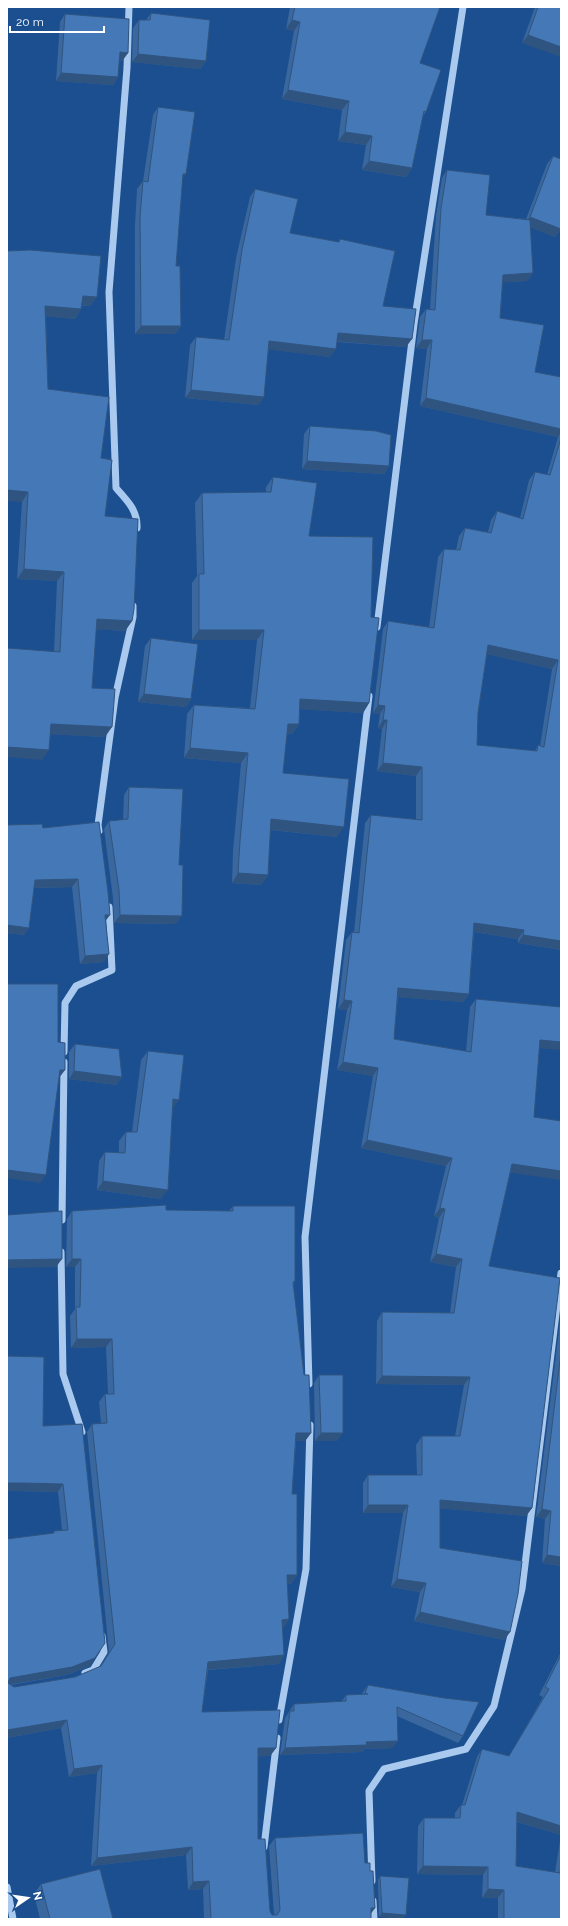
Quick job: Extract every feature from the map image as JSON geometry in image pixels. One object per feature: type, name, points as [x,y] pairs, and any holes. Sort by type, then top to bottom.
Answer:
[{"type":"street","points":[[129,7],[128,68],[109,292],[116,488],[132,506],[138,519],[137,534]]},
{"type":"street","points":[[376,638],[414,324],[463,7]]},
{"type":"street","points":[[100,840],[98,825],[115,698],[133,617],[134,595]]},
{"type":"street","points":[[309,1388],[306,1237],[370,685]]},
{"type":"street","points":[[62,1224],[65,1003],[76,986],[112,970],[108,899]]},
{"type":"street","points":[[62,1248],[63,1374],[83,1441]]},
{"type":"street","points":[[373,1887],[369,1791],[384,1769],[466,1749],[494,1706],[522,1589],[561,1273]]},
{"type":"street","points":[[265,1856],[264,1841],[280,1716],[306,1569],[310,1420]]},
{"type":"street","points":[[80,1675],[92,1670],[104,1652],[102,1628]]},
{"type":"street","points":[[7,1887],[13,1919]]},
{"type":"street","points":[[373,1895],[374,1919]]},
{"type":"building","points":[[295,7],[440,7],[420,63],[441,70],[426,112],[424,111],[412,168],[369,161],[372,136],[345,132],[349,101],[288,90],[300,22],[292,20]]},
{"type":"building","points":[[538,7],[561,7],[561,47],[528,35]]},
{"type":"building","points":[[151,13],[210,20],[206,61],[138,54],[139,20],[150,20]]},
{"type":"building","points":[[65,14],[129,19],[128,53],[120,52],[118,77],[61,73]]},
{"type":"building","points":[[158,107],[195,112],[186,174],[183,174],[176,266],[180,266],[181,326],[141,326],[140,217],[143,181],[148,182]]},
{"type":"building","points":[[553,156],[561,159],[561,229],[530,217]]},
{"type":"building","points":[[447,170],[490,175],[486,215],[530,220],[533,273],[503,275],[500,318],[544,325],[535,372],[561,377],[561,429],[426,398],[432,340],[422,340],[426,309],[435,310],[441,208]]},
{"type":"building","points":[[255,189],[298,199],[290,233],[339,242],[340,239],[395,251],[383,306],[416,309],[412,339],[338,333],[336,349],[269,341],[264,397],[191,390],[196,337],[229,340],[242,250]]},
{"type":"building","points":[[30,250],[101,256],[97,297],[83,296],[81,309],[45,306],[48,389],[109,397],[101,458],[112,460],[105,516],[138,519],[134,609],[132,621],[97,619],[92,688],[115,689],[112,727],[51,724],[49,750],[7,747],[7,648],[60,652],[64,572],[24,569],[28,492],[7,490],[7,251]]},
{"type":"building","points":[[310,426],[376,431],[391,435],[389,466],[307,461]]},
{"type":"building","points":[[561,438],[561,941],[523,935],[524,930],[474,923],[469,994],[398,988],[394,1039],[471,1052],[476,999],[561,1007],[561,1042],[540,1040],[534,1117],[561,1121],[561,1171],[512,1164],[489,1266],[560,1278],[532,1508],[440,1500],[440,1548],[522,1561],[518,1594],[510,1632],[420,1612],[426,1583],[397,1579],[408,1505],[368,1505],[368,1475],[422,1475],[422,1436],[460,1436],[470,1377],[382,1376],[382,1312],[454,1313],[462,1259],[436,1254],[445,1209],[440,1208],[452,1158],[367,1140],[378,1068],[343,1062],[352,1001],[344,1000],[352,932],[359,933],[371,815],[422,820],[422,767],[383,763],[387,720],[383,720],[385,706],[378,705],[388,621],[434,628],[444,549],[460,550],[465,528],[491,533],[497,511],[523,519],[535,472],[550,475]],"holes":[[[488,645],[558,660],[544,747],[538,745],[537,751],[477,745],[478,713]]]},
{"type":"building","points":[[273,477],[317,483],[309,536],[373,537],[371,617],[379,618],[369,703],[300,699],[299,724],[288,724],[283,773],[349,779],[344,827],[271,819],[268,875],[238,873],[248,753],[190,748],[194,705],[255,709],[264,630],[199,630],[199,574],[204,574],[202,493],[271,492]]},
{"type":"building","points":[[151,638],[198,644],[191,699],[144,694]]},
{"type":"building","points":[[129,787],[183,789],[179,865],[183,865],[182,916],[120,915],[119,890],[109,821],[128,819]]},
{"type":"building","points":[[99,822],[110,915],[105,915],[109,954],[85,956],[78,879],[35,880],[29,928],[7,925],[7,825],[42,824],[43,828]]},
{"type":"building","points":[[7,984],[58,984],[58,1042],[65,1043],[65,1070],[60,1070],[46,1175],[7,1170]]},
{"type":"building","points":[[75,1044],[119,1049],[122,1077],[74,1071]]},
{"type":"building","points":[[148,1051],[184,1055],[179,1100],[173,1099],[168,1190],[103,1181],[105,1152],[125,1153],[126,1132],[137,1132]]},
{"type":"building","points":[[166,1205],[166,1210],[233,1211],[233,1206],[295,1206],[295,1281],[293,1282],[304,1375],[309,1375],[311,1433],[296,1433],[292,1494],[297,1494],[297,1575],[287,1575],[289,1619],[282,1620],[284,1655],[208,1662],[202,1712],[280,1710],[276,1748],[258,1748],[258,1839],[265,1839],[270,1911],[272,1915],[277,1915],[280,1910],[275,1838],[363,1833],[365,1863],[370,1863],[370,1871],[373,1871],[375,1908],[371,1908],[371,1919],[211,1919],[209,1881],[193,1882],[192,1847],[97,1858],[102,1765],[74,1769],[67,1720],[7,1730],[7,1539],[68,1530],[63,1484],[7,1483],[7,1356],[44,1357],[43,1426],[82,1424],[105,1643],[95,1658],[72,1667],[10,1678],[8,1683],[14,1687],[75,1677],[101,1666],[115,1644],[92,1424],[107,1423],[105,1394],[114,1394],[112,1339],[77,1339],[76,1307],[80,1307],[81,1259],[72,1259],[72,1211]]},
{"type":"building","points":[[62,1211],[62,1259],[7,1260],[7,1215]]},
{"type":"building","points":[[561,1352],[561,1557],[547,1555],[551,1511],[542,1509]]},
{"type":"building","points":[[319,1375],[343,1375],[343,1433],[321,1433]]},
{"type":"building","points":[[561,1655],[561,1826],[517,1812],[516,1866],[560,1873],[561,1864],[561,1919],[504,1919],[504,1890],[488,1889],[488,1867],[423,1866],[424,1818],[460,1818],[461,1805],[465,1805],[482,1749],[509,1756],[549,1689],[545,1687]]},
{"type":"building","points":[[368,1685],[444,1698],[479,1702],[463,1736],[397,1707],[398,1741],[366,1742],[367,1745],[285,1748],[290,1711],[294,1711],[294,1704],[346,1701],[346,1695],[368,1694],[365,1693]]},
{"type":"building","points":[[100,1869],[113,1919],[50,1919],[41,1884]]},
{"type":"building","points":[[380,1876],[409,1878],[406,1915],[382,1913]]}]
